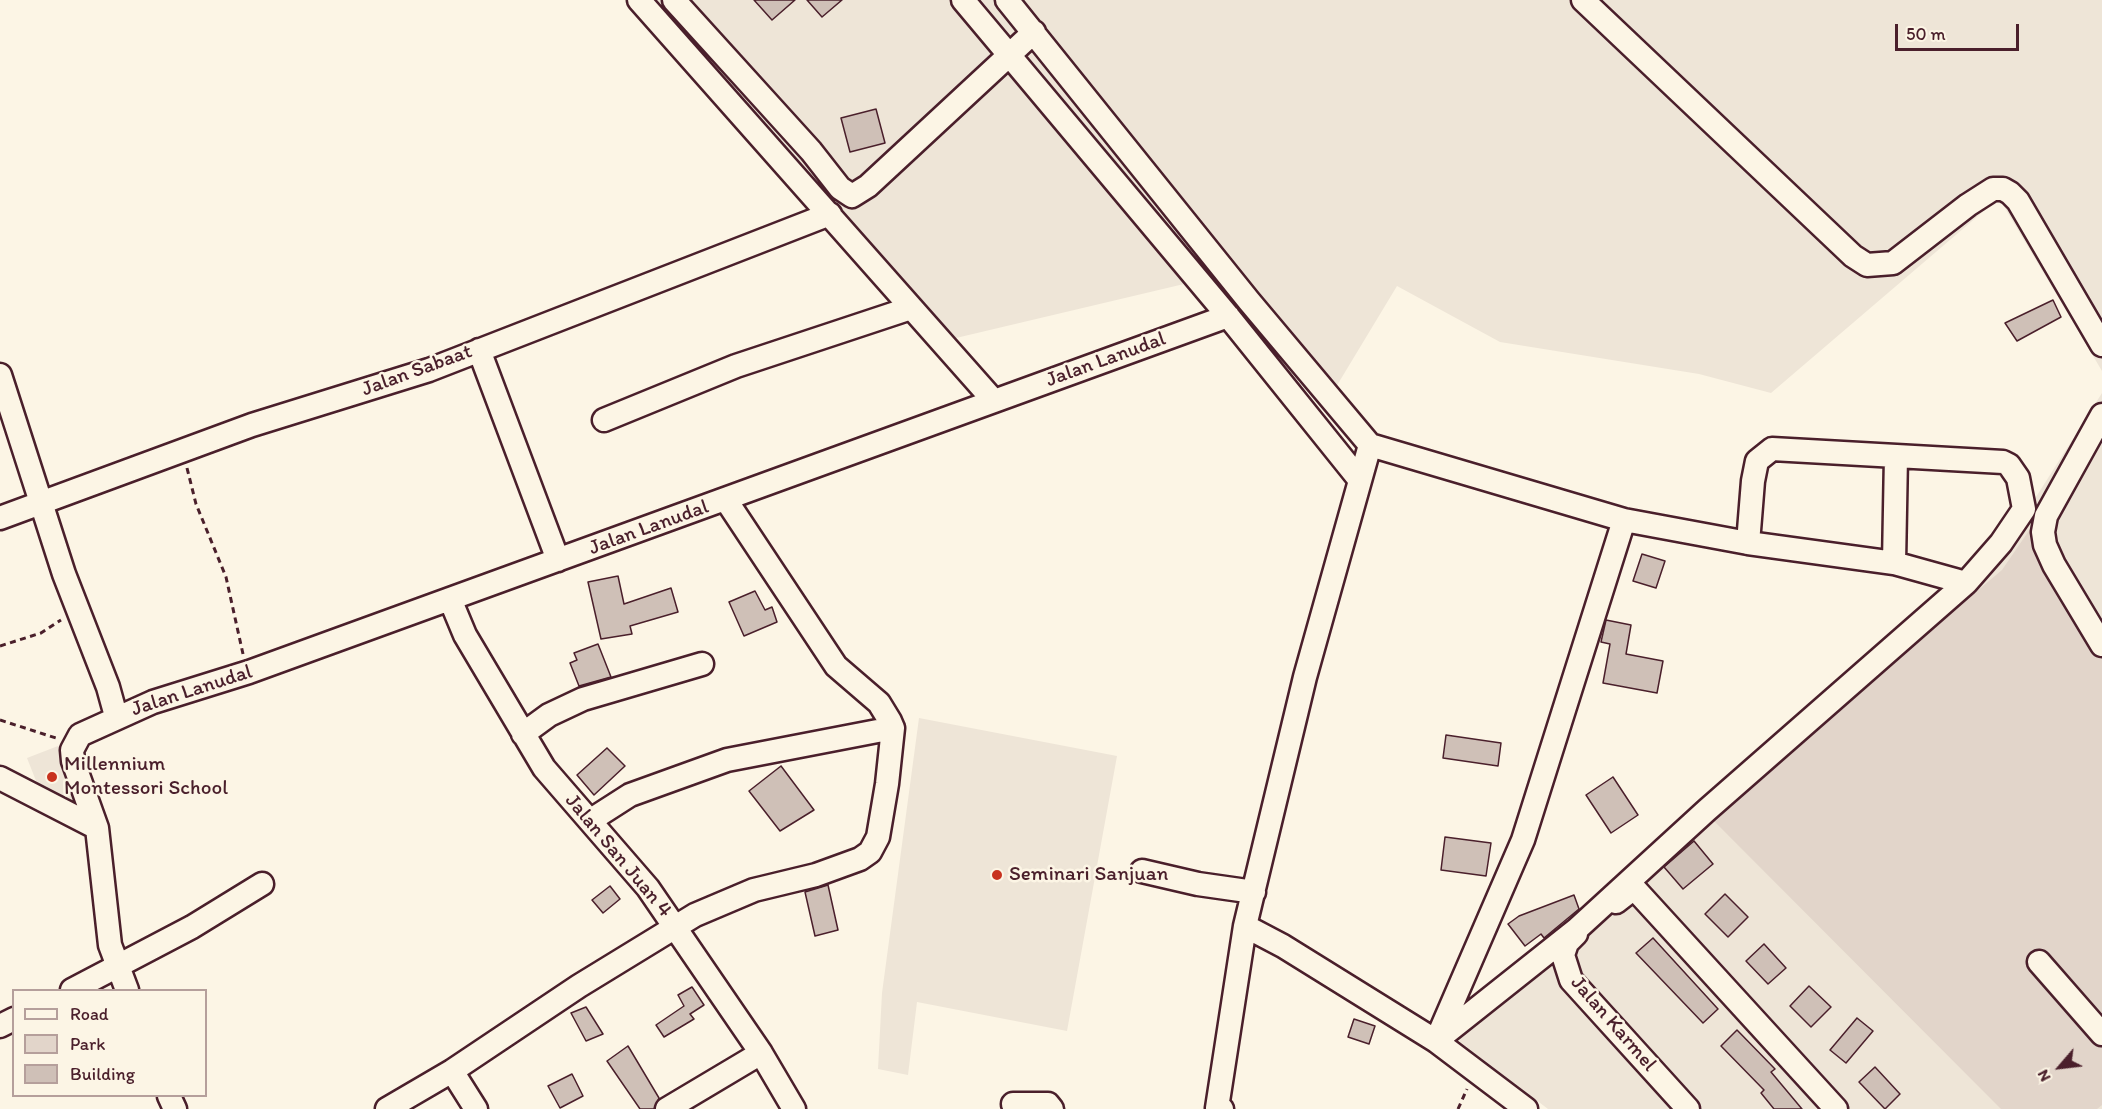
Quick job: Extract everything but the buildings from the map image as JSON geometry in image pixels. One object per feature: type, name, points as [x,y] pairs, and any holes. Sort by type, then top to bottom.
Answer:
[{"type":"street","points":[[639,0],[994,401]]},
{"type":"street","points":[[674,0],[811,152],[840,188],[852,196],[868,186],[1034,32]]},
{"type":"street","points":[[963,0],[1199,280],[1359,479]]},
{"type":"street","points":[[1006,0],[1370,445],[1624,520],[1748,543],[1894,563],[1966,583]]},
{"type":"street","points":[[1583,0],[1853,256],[1867,266],[1893,263],[1968,205],[1993,189],[2003,189],[2010,193],[2018,201],[2102,345]]},
{"type":"street","name":"Jalan Sabaat","points":[[0,518],[252,425],[429,370],[830,214]]},
{"type":"street","points":[[1199,280],[1219,263]]},
{"type":"street","points":[[604,420],[736,366],[911,308]]},
{"type":"street","name":"Jalan Lanudal","points":[[75,743],[80,735],[116,716],[173,694],[249,672],[1228,316]]},
{"type":"street","points":[[479,350],[558,560]]},
{"type":"street","points":[[0,375],[40,503],[77,610],[108,687],[116,716]]},
{"type":"street","points":[[2102,415],[2046,516],[2043,532],[2045,545],[2054,565],[2102,645]]},
{"type":"street","points":[[1218,1109],[1245,926],[1305,677],[1370,445]]},
{"type":"street","points":[[1436,1041],[1577,928],[1707,810],[1966,583],[2021,516],[2025,502],[2014,471],[2009,465],[1994,460],[1772,449],[1757,461],[1748,543]]},
{"type":"street","points":[[1894,563],[1896,456]]},
{"type":"street","points":[[387,1109],[452,1071],[516,1026],[676,926],[741,895],[816,875],[867,855],[878,837],[893,728],[879,703],[836,666],[726,500]]},
{"type":"street","points":[[1436,1041],[1523,840],[1624,520]]},
{"type":"street","name":"Jalan San Juan 4","points":[[450,598],[465,635],[544,768],[591,820],[676,926],[794,1109]]},
{"type":"street","points":[[523,734],[549,715],[583,699],[702,664]]},
{"type":"street","points":[[591,820],[630,795],[727,760],[893,728]]},
{"type":"street","points":[[75,743],[72,750],[73,761],[97,828],[110,945],[127,989]]},
{"type":"street","points":[[0,778],[97,828]]},
{"type":"street","points":[[1142,871],[1198,884],[1254,892]]},
{"type":"street","points":[[74,989],[192,927],[262,884]]},
{"type":"street","name":"Jalan Karmel","points":[[1688,1109],[1571,980],[1564,965],[1563,955],[1567,943],[1634,888],[1836,1109]]},
{"type":"street","points":[[1245,926],[1283,946],[1436,1041],[1526,1109]]},
{"type":"street","points":[[2038,962],[2102,1034]]},
{"type":"street","points":[[667,1109],[760,1053]]},
{"type":"street","points":[[452,1071],[476,1109]]},
{"type":"street","points":[[1013,1104],[1048,1104],[1052,1109]]},
{"type":"path","points":[[185,449],[191,486],[226,577],[243,659],[249,672]]},
{"type":"path","points":[[0,646],[41,633],[77,610]]},
{"type":"path","points":[[0,720],[7,725],[75,743]]},
{"type":"shaded area","points":[[649,0],[2102,0],[2102,371],[1999,198],[1771,393],[1699,374],[1500,342],[1397,286],[1333,392],[1221,255],[1184,284],[956,338]]},
{"type":"shaded area","points":[[2102,393],[2102,1109],[1548,1109],[1460,1042],[1457,1032],[1996,560]]},
{"type":"shaded area","name":"Seminari Sanjuan","points":[[919,718],[1117,756],[1067,1031],[917,1002],[908,1075],[878,1069],[882,993]]},
{"type":"shaded area","name":"Millennium Montessori School","points":[[58,746],[80,808],[42,796],[27,758]]},
{"type":"green space","points":[[2039,516],[2102,656],[2102,1105],[2097,1109],[2001,1109],[1710,817],[2002,570]]},
{"type":"place","name":"Millennium Montessori School","points":[[52,777]]},
{"type":"place","name":"Seminari Sanjuan","points":[[997,875]]}]
